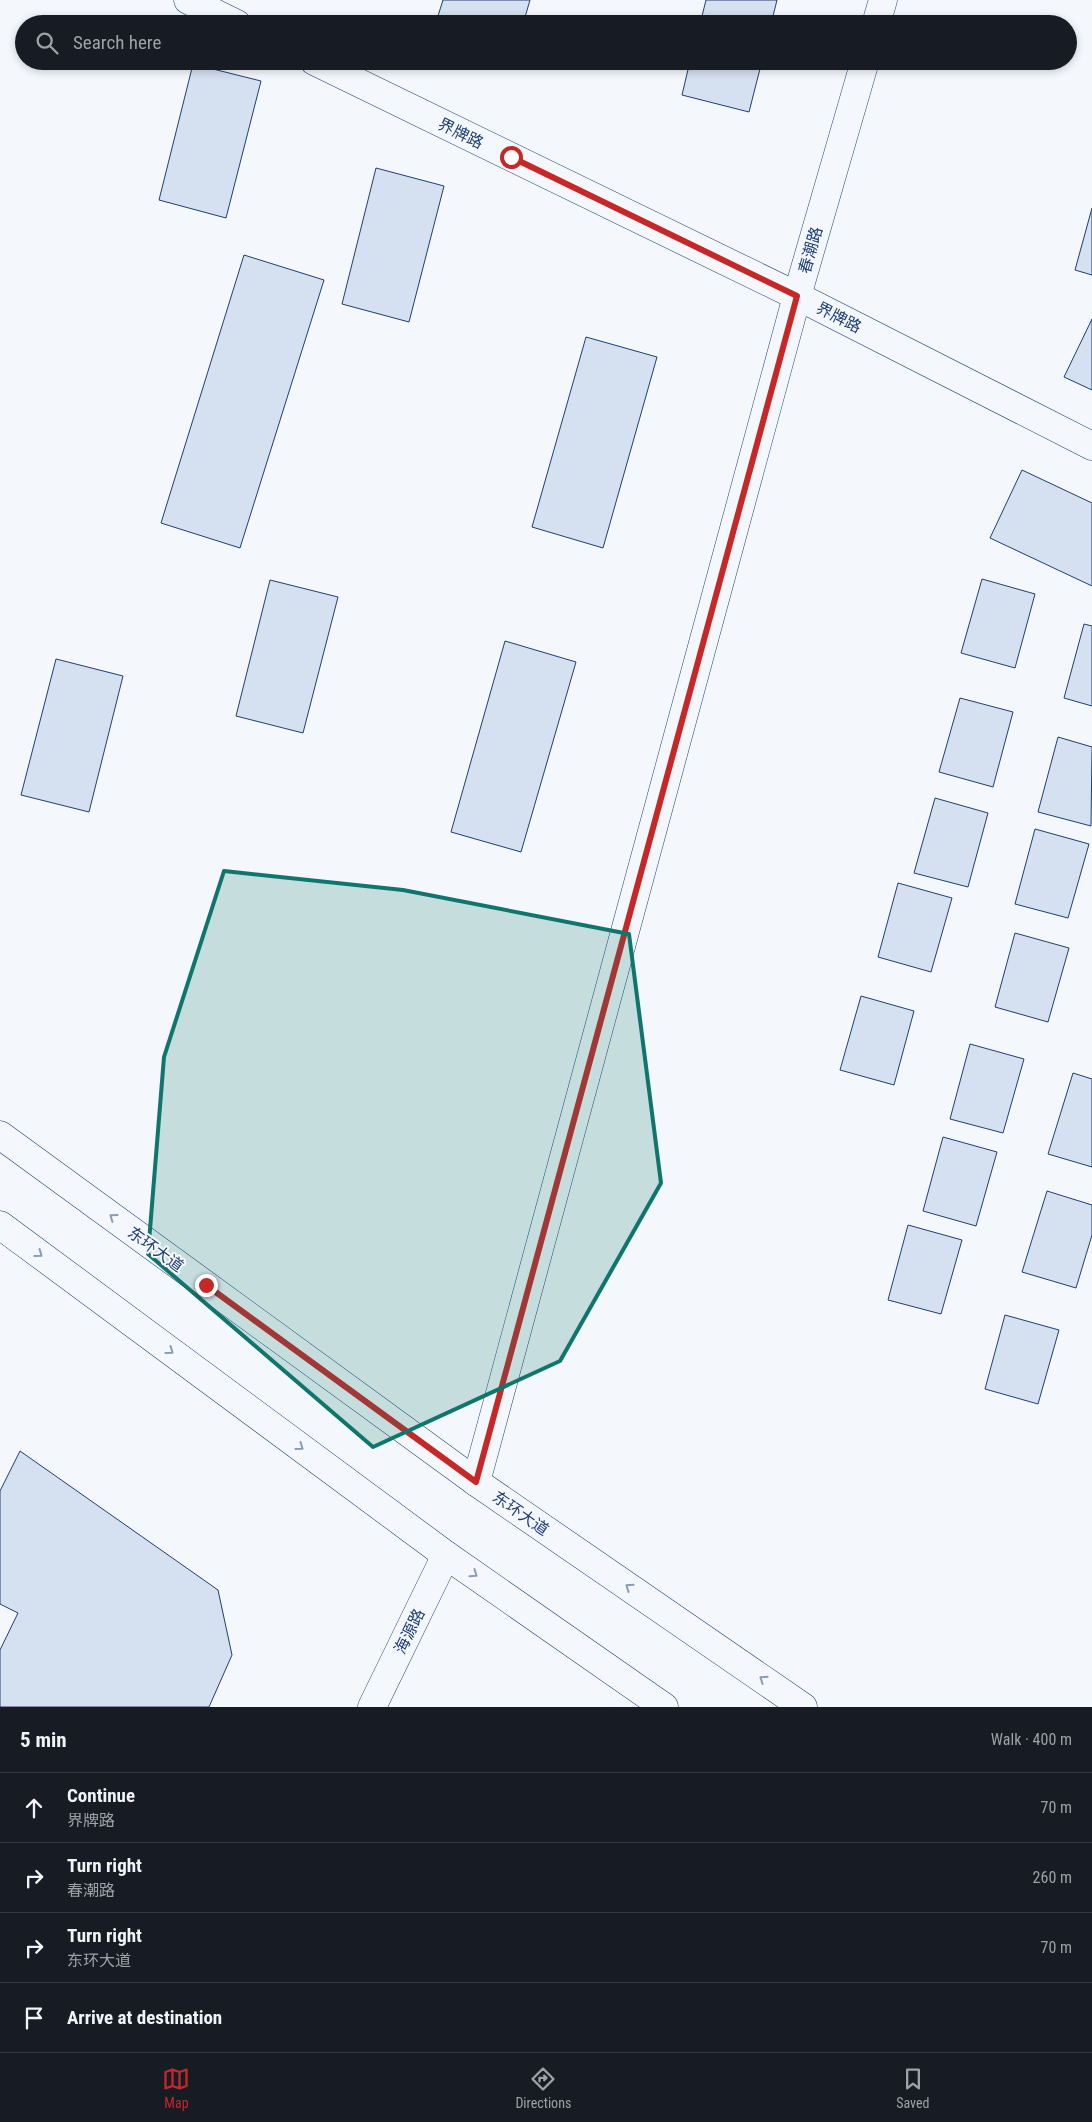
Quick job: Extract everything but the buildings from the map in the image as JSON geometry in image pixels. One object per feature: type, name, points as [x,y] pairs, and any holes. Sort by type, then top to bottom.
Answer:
[{"type":"street","points":[[188,0],[219,15]]},
{"type":"street","points":[[879,15],[883,0]]},
{"type":"street","name":"界牌路","points":[[332,70],[797,296],[1092,446]]},
{"type":"street","name":"春潮路","points":[[476,1482],[797,296],[862,70]]},
{"type":"street","name":"东环大道","points":[[0,1135],[476,1482],[804,1707]]},
{"type":"street","points":[[0,1225],[446,1555],[664,1707]]},
{"type":"street","name":"海源路","points":[[372,1707],[446,1555]]},
{"type":"highlighted area","points":[[224,871],[403,890],[629,934],[661,1183],[560,1361],[373,1447],[148,1254],[164,1057]]},
{"type":"route","points":[[206,1285],[476,1482],[797,296],[511,157]]}]
